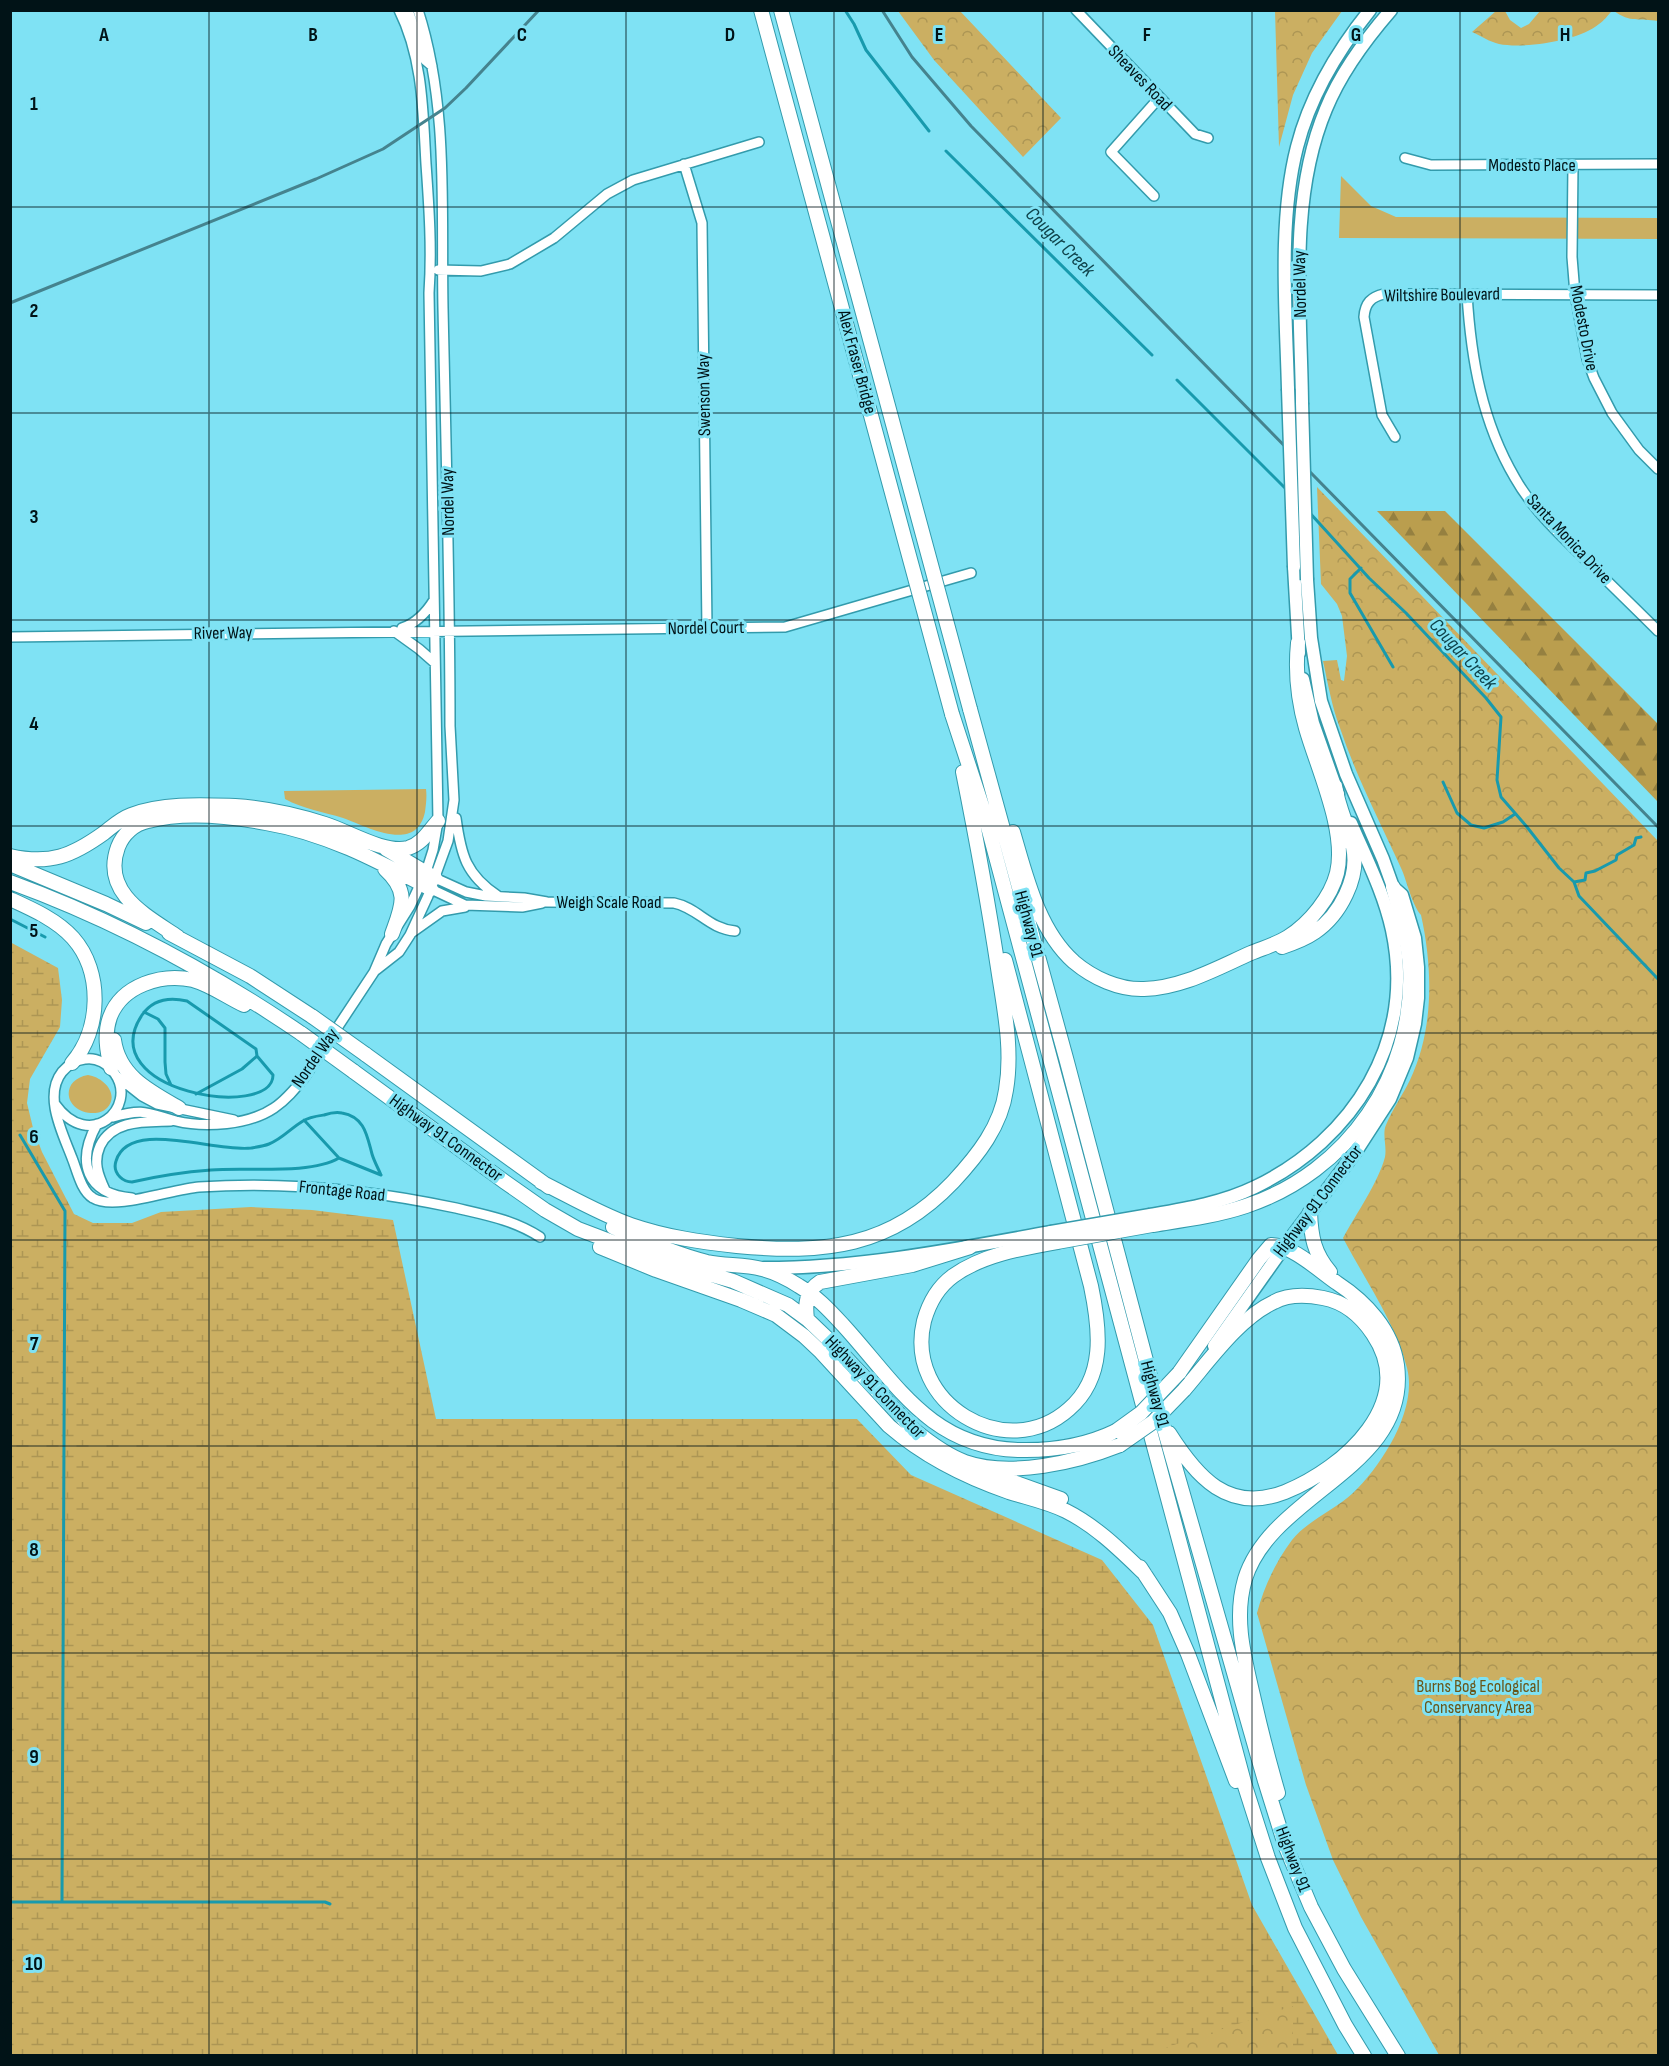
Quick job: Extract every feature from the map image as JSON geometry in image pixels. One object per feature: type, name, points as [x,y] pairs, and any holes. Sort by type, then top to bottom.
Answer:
[{"type":"highway","name":"Alex Fraser Bridge","points":[[761,10],[952,714]]},
{"type":"highway","name":"Alex Fraser Bridge","points":[[781,10],[970,709]]},
{"type":"highway","points":[[976,731],[1006,808],[1035,900],[1058,945],[1074,962],[1106,982],[1143,989],[1164,987],[1188,980],[1288,937],[1307,921],[1329,892],[1336,876],[1340,856],[1336,826],[1300,700],[1296,666],[1298,643]]},
{"type":"highway","name":"Highway 91","points":[[970,709],[1162,1421],[1265,1781],[1286,1845],[1311,1907],[1344,1969],[1398,2055]]},
{"type":"highway","points":[[541,1182],[603,1214],[655,1233],[699,1242],[770,1249],[810,1250],[851,1244],[880,1234],[919,1212],[946,1190],[986,1143],[1004,1105],[1008,1072],[1006,1022],[987,891],[952,714]]},
{"type":"highway","name":"Highway 91","points":[[952,714],[984,812],[1245,1786],[1268,1858],[1295,1928],[1364,2055]]},
{"type":"highway","points":[[1257,950],[1272,951],[1302,940],[1329,920],[1343,899],[1353,871],[1354,855],[1337,801],[1335,786]]},
{"type":"highway","points":[[10,856],[35,860],[55,859],[86,846],[127,817],[159,809],[195,806],[240,807],[282,813],[327,824],[393,848],[408,848],[420,842],[438,821]]},
{"type":"highway","points":[[178,937],[138,910],[126,898],[119,886],[115,869],[118,847],[126,833],[149,820],[179,817],[246,819],[307,832],[428,881]]},
{"type":"highway","points":[[378,844],[428,881]]},
{"type":"highway","points":[[374,860],[393,877],[401,890],[402,907],[392,934]]},
{"type":"highway","name":"Highway 91 Connector","points":[[10,864],[178,937],[250,976],[313,1017],[583,1212],[657,1246],[707,1262],[761,1268]]},
{"type":"highway","name":"Highway 91 Connector","points":[[10,882],[105,921],[201,969],[302,1034],[505,1182],[545,1210],[578,1229],[646,1255],[755,1289],[788,1305],[807,1319],[848,1359],[914,1430],[944,1452],[966,1462],[999,1467],[1051,1465],[1094,1455],[1118,1438],[1153,1422],[1184,1390]]},
{"type":"highway","points":[[987,891],[1090,1286],[1096,1308],[1099,1339],[1098,1355],[1092,1377],[1080,1398],[1065,1413],[1047,1423],[1024,1430],[999,1430],[978,1424],[948,1403],[934,1386],[927,1372],[922,1341],[922,1328],[930,1303],[944,1284],[969,1267],[1054,1237],[1151,1220],[1213,1215],[1246,1206],[1278,1193],[1303,1179],[1340,1150],[1369,1114],[1395,1063],[1403,1036],[1409,1005],[1410,966],[1406,937],[1393,887]]},
{"type":"highway","points":[[10,899],[64,930],[77,944],[88,967],[93,987],[93,1020],[81,1053],[72,1063]]},
{"type":"highway","points":[[114,1072],[106,1042],[108,1024],[116,1005],[141,985],[160,979],[178,978],[195,981],[302,1034]]},
{"type":"highway","points":[[129,993],[121,1006],[114,1026],[114,1041],[118,1057],[126,1071],[177,1114]]},
{"type":"highway","points":[[1310,1212],[1311,1240],[1316,1254],[1341,1285]]},
{"type":"highway","points":[[578,1229],[595,1245],[616,1255],[776,1315],[804,1336],[905,1440],[925,1454],[961,1473],[1050,1504],[1078,1517],[1106,1538],[1144,1573]]},
{"type":"highway","points":[[761,1268],[809,1292],[831,1312],[902,1394],[940,1428],[993,1448],[1030,1450],[1064,1448],[1101,1439],[1118,1438],[1179,1373],[1271,1245],[1284,1247],[1341,1285],[1372,1313],[1388,1335],[1393,1347],[1398,1372],[1393,1409],[1377,1438],[1364,1453],[1268,1536],[1249,1570],[1239,1611],[1242,1647],[1259,1723],[1311,1907]]},
{"type":"highway","points":[[807,1319],[806,1300],[813,1286],[820,1282],[912,1265],[970,1247]]},
{"type":"highway","points":[[1162,1421],[1191,1465],[1210,1484],[1235,1496],[1267,1498],[1317,1477],[1355,1446],[1378,1417],[1386,1387],[1387,1373],[1379,1343],[1357,1314],[1331,1299],[1300,1295],[1274,1302],[1258,1312],[1218,1350],[1184,1390]]},
{"type":"highway","points":[[966,1462],[982,1471],[1052,1495],[1085,1512],[1121,1541],[1166,1605],[1179,1631],[1235,1779],[1268,1858]]},
{"type":"main road","name":"Nordel Way","points":[[1294,567],[1288,389],[1286,229],[1288,195],[1297,147],[1313,101],[1340,50],[1370,10]]},
{"type":"main road","name":"Nordel Way","points":[[1307,580],[1299,250],[1302,209],[1313,150],[1326,109],[1355,55],[1391,10]]},
{"type":"main road","name":"Highway 91 Connector","points":[[1151,1220],[1254,1188],[1295,1164],[1320,1145],[1346,1116],[1374,1076],[1389,1040],[1396,989],[1396,960],[1392,930],[1378,885],[1335,786],[1312,723],[1298,643],[1294,567]]},
{"type":"main road","name":"Highway 91 Connector","points":[[1184,1390],[1284,1247],[1357,1150],[1390,1099],[1407,1058],[1415,1024],[1418,967],[1415,938],[1402,895],[1393,887],[1346,774],[1321,702],[1311,638],[1307,580]]},
{"type":"main road","name":"Highway 91 Connector","points":[[761,1268],[838,1264],[1054,1237]]},
{"type":"street","name":"Nordel Way","points":[[374,972],[399,952],[410,934],[428,881],[438,821],[428,181],[419,74],[412,44],[399,10]]},
{"type":"street","points":[[408,10],[425,60],[432,66]]},
{"type":"street","name":"Nordel Way","points":[[113,1117],[132,1112],[146,1112],[237,1121],[251,1118],[274,1108],[295,1089],[374,972],[392,934],[428,881],[448,841],[454,800],[450,726],[440,135],[428,42],[417,10]]},
{"type":"street","name":"Sheaves Road","points":[[1076,10],[1195,134],[1208,138]]},
{"type":"street","points":[[1154,196],[1111,152],[1160,98]]},
{"type":"street","points":[[430,269],[481,272],[510,264],[554,238],[607,194],[633,180],[759,142]]},
{"type":"street","name":"Modesto Place","points":[[1405,158],[1431,165],[1659,164]]},
{"type":"street","name":"Swenson Way","points":[[684,164],[702,224],[707,629]]},
{"type":"street","name":"Modesto Drive","points":[[1573,165],[1572,257],[1575,294],[1587,359],[1594,378],[1622,428],[1639,450],[1659,469]]},
{"type":"street","name":"Wiltshire Boulevard","points":[[1395,437],[1382,415],[1364,317],[1368,302],[1376,296],[1384,294],[1659,295]]},
{"type":"street","name":"Santa Monica Drive","points":[[1467,294],[1477,382],[1493,430],[1516,479],[1544,518],[1659,632]]},
{"type":"street","name":"Nordel Court","points":[[435,630],[785,627],[971,573]]},
{"type":"street","points":[[394,631],[413,624],[429,608],[435,598]]},
{"type":"street","name":"River Way","points":[[10,637],[435,630]]},
{"type":"street","points":[[394,631],[435,663]]},
{"type":"street","points":[[454,800],[459,841],[467,866],[479,882],[498,896]]},
{"type":"street","name":"Weigh Scale Road","points":[[428,881],[475,895],[547,902],[674,903],[688,908],[717,927],[735,931]]},
{"type":"street","name":"Weigh Scale Road","points":[[428,881],[457,903],[476,906],[522,907],[547,902]]},
{"type":"street","points":[[410,934],[442,911],[476,906]]},
{"type":"street","points":[[88,1058],[103,1062],[114,1072],[120,1095],[113,1117],[86,1126],[74,1123],[55,1104],[54,1092],[58,1077],[72,1063],[88,1058]]},
{"type":"street","name":"Nordel Way","points":[[114,1072],[142,1096],[177,1114]]},
{"type":"street","name":"Frontage Road","points":[[55,1104],[66,1141],[84,1186],[90,1196],[101,1201],[118,1203],[172,1191],[219,1186],[291,1186],[352,1191],[411,1199],[501,1218],[540,1237]]},
{"type":"street","points":[[105,1191],[98,1176],[96,1161],[101,1145],[109,1133],[122,1126],[177,1114]]},
{"type":"street","points":[[97,1124],[88,1146],[86,1164],[90,1177],[105,1191]]},
{"type":"street","name":"Frontage Road","points":[[105,1191],[119,1196],[137,1198]]},
{"type":"green space","points":[[898,11],[960,11],[1061,118],[1023,157],[934,60]]},
{"type":"green space","points":[[1275,11],[1342,11],[1312,53],[1293,95],[1279,147]]},
{"type":"green space","points":[[1496,11],[1505,11],[1510,20],[1521,28],[1529,24],[1540,11],[1612,11],[1601,23],[1578,35],[1551,42],[1510,45],[1499,44],[1472,32]]},
{"type":"green space","points":[[1614,11],[1658,11],[1658,21],[1630,19]]},
{"type":"green space","points":[[1341,176],[1371,206],[1396,217],[1658,218],[1658,239],[1339,238]]},
{"type":"green space","name":"Burns Bog Ecological Conservancy Area","points":[[1317,487],[1658,841],[1658,2055],[1439,2055],[1361,1917],[1333,1860],[1306,1785],[1257,1613],[1271,1575],[1292,1540],[1305,1527],[1353,1493],[1386,1452],[1402,1418],[1409,1384],[1407,1368],[1395,1335],[1343,1238],[1382,1167],[1385,1157],[1386,1125],[1418,1060],[1427,1020],[1428,956],[1421,915],[1353,764],[1330,695],[1323,661],[1337,660],[1341,680],[1344,681],[1347,656],[1342,616],[1337,604],[1321,584]]},
{"type":"green space","points":[[1377,511],[1445,511],[1658,724],[1658,802]]},
{"type":"green space","points":[[426,789],[425,812],[420,825],[412,832],[402,835],[378,831],[299,805],[285,799],[284,791]]},
{"type":"green space","points":[[10,942],[58,968],[62,1000],[60,1027],[30,1079],[27,1103],[42,1152],[74,1214],[93,1223],[132,1223],[161,1212],[251,1207],[312,1210],[393,1220],[436,1419],[857,1419],[911,1475],[1102,1560],[1153,1625],[1252,1905],[1338,2055],[11,2055]]},
{"type":"green space","points":[[88,1075],[99,1079],[111,1092],[111,1103],[100,1112],[84,1112],[76,1108],[69,1096],[72,1083]]},
{"type":"green space","points":[[1293,2006],[1293,2055],[1143,2055]]},
{"type":"waterway","name":"Cougar Creek","points":[[845,10],[866,50],[929,131]]},
{"type":"waterway","name":"Cougar Creek","points":[[946,151],[1152,355]]},
{"type":"waterway","name":"Cougar Creek","points":[[1177,380],[1288,491]]},
{"type":"waterway","name":"Cougar Creek","points":[[1309,512],[1369,578],[1406,613],[1486,698],[1501,717],[1497,780],[1501,797],[1559,868],[1574,882],[1579,896],[1658,979]]},
{"type":"waterway","points":[[1361,568],[1350,579],[1350,593],[1393,667]]},
{"type":"waterway","points":[[1443,782],[1457,813],[1471,825],[1484,828],[1503,822],[1515,814]]},
{"type":"waterway","points":[[1574,882],[1585,880],[1586,873],[1616,860],[1617,855],[1634,845],[1636,838],[1641,837]]},
{"type":"waterway","points":[[10,919],[45,937]]},
{"type":"waterway","points":[[196,1094],[242,1069],[257,1056],[256,1049],[187,1001],[168,999],[151,1005],[142,1015],[133,1042],[141,1063],[161,1080],[188,1091],[218,1097],[245,1096],[265,1089],[273,1075],[257,1056]]},
{"type":"waterway","points":[[144,1012],[158,1019],[165,1028],[166,1074],[171,1085]]},
{"type":"waterway","points":[[339,1158],[312,1167],[201,1171],[132,1182],[120,1177],[115,1165],[124,1148],[138,1142],[155,1139],[175,1140],[251,1148],[274,1142],[308,1119],[331,1113],[342,1113],[356,1119],[364,1128],[381,1175]]},
{"type":"waterway","points":[[304,1120],[339,1158],[381,1175]]},
{"type":"waterway","points":[[20,1135],[65,1211],[62,1902]]},
{"type":"waterway","points":[[10,1902],[325,1902],[330,1904]]},
{"type":"railway","points":[[10,303],[316,179],[383,149],[445,108],[539,10]]},
{"type":"railway","points":[[882,10],[912,57],[971,126],[1658,827]]}]
